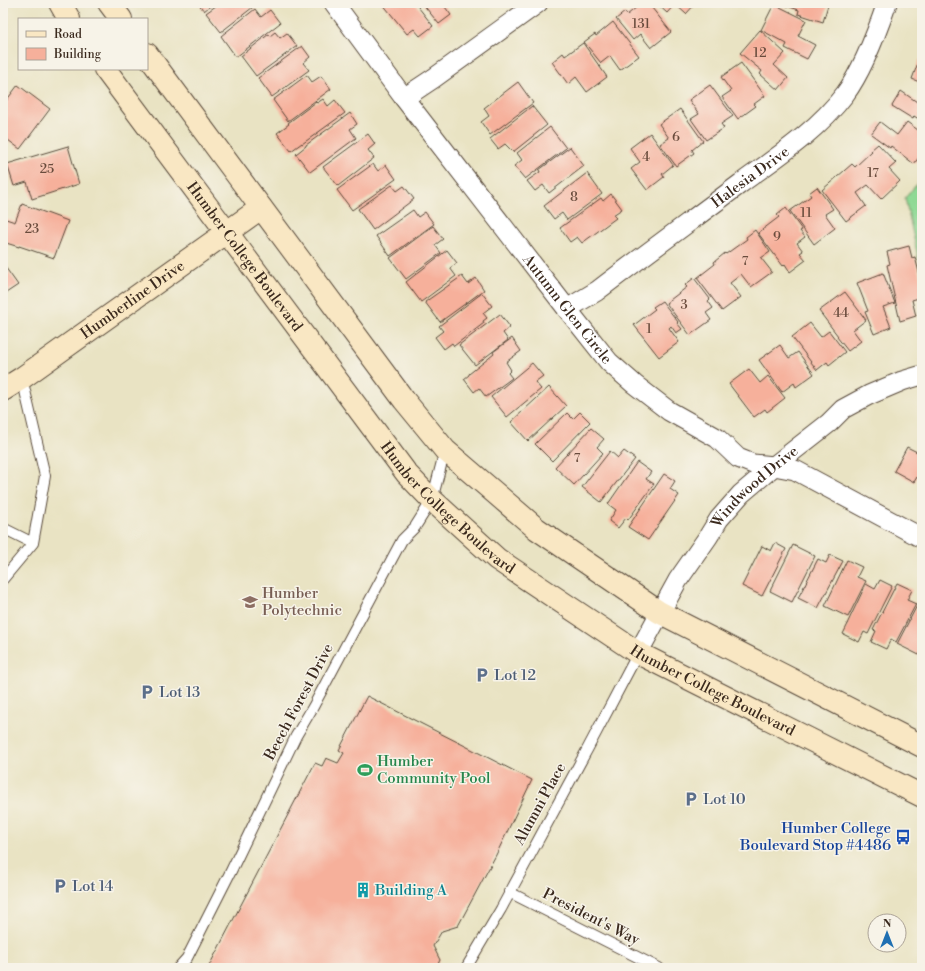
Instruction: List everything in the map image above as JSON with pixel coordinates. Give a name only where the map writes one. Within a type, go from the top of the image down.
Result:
[{"type":"street","points":[[60,3],[68,18]]},
{"type":"street","points":[[109,3],[120,18]]},
{"type":"street","name":"Autumn Glen Circle","points":[[334,3],[404,98],[609,362],[668,411],[717,438],[738,458],[753,464],[795,470],[922,538]]},
{"type":"street","points":[[404,98],[538,3]]},
{"type":"street","name":"Halesia Drive","points":[[567,309],[597,290],[794,144],[832,111],[847,92],[861,67],[880,24],[887,3]]},
{"type":"street","points":[[148,55],[404,400],[445,450],[537,529],[659,612],[922,746]]},
{"type":"street","name":"Humber College Boulevard","points":[[106,70],[407,474],[432,500],[497,559],[638,653],[922,796]]},
{"type":"street","name":"Humberline Drive","points":[[3,390],[261,208]]},
{"type":"street","name":"Windwood Drive","points":[[638,653],[659,612],[678,580],[719,519],[741,494],[829,423],[843,409],[869,395],[902,381],[922,375]]},
{"type":"lane","points":[[3,579],[33,543],[44,476],[22,378]]},
{"type":"lane","name":"Beech Forest Drive","points":[[178,968],[187,958],[228,878],[296,736],[402,540],[415,527],[432,500],[445,450]]},
{"type":"lane","points":[[3,528],[33,543]]},
{"type":"lane","name":"Alumni Place","points":[[466,968],[501,909],[638,653]]},
{"type":"lane","name":"President's Way","points":[[509,892],[658,968]]},
{"type":"green space","points":[[922,178],[922,275],[905,198]]},
{"type":"building","points":[[198,3],[214,3],[204,11]]},
{"type":"building","points":[[220,3],[257,4],[221,32],[206,13]]},
{"type":"building","points":[[382,3],[415,3],[433,26],[420,36],[414,29],[407,34]]},
{"type":"building","points":[[422,3],[450,3],[445,7],[451,15],[439,24]]},
{"type":"building","points":[[642,3],[648,3],[671,32],[651,48],[640,34],[633,40],[616,19],[625,12],[627,15]]},
{"type":"building","points":[[656,3],[696,3],[686,14],[675,4],[667,13]]},
{"type":"building","points":[[778,3],[821,3],[828,5],[823,22],[798,14],[799,10]]},
{"type":"building","points":[[774,4],[806,20],[798,36],[815,45],[807,59],[785,48],[787,44],[761,30]]},
{"type":"building","points":[[255,9],[261,17],[270,10],[280,23],[236,57],[221,36]]},
{"type":"building","points":[[613,22],[639,56],[620,70],[610,56],[601,63],[584,42],[595,34],[596,36]]},
{"type":"building","points":[[760,30],[785,53],[774,65],[788,78],[778,90],[760,74],[762,71],[740,53]]},
{"type":"building","points":[[275,32],[280,38],[287,33],[297,46],[256,76],[241,56],[269,34],[270,36]]},
{"type":"building","points":[[583,43],[607,77],[587,92],[576,77],[568,84],[552,62],[563,53],[565,56]]},
{"type":"building","points":[[302,46],[310,57],[303,63],[309,70],[272,97],[258,78]]},
{"type":"building","points":[[919,60],[922,61],[922,83],[912,79]]},
{"type":"building","points":[[741,63],[765,96],[754,104],[756,106],[738,119],[722,97],[731,91],[721,77]]},
{"type":"building","points":[[307,75],[312,82],[321,76],[331,89],[288,121],[273,100]]},
{"type":"building","points":[[518,82],[533,103],[490,135],[481,122],[489,116],[484,108]]},
{"type":"building","points":[[18,85],[50,109],[20,149],[4,137],[3,139],[3,105]]},
{"type":"building","points":[[710,85],[733,116],[721,124],[724,128],[706,140],[691,119],[699,114],[689,100]]},
{"type":"building","points":[[901,91],[920,104],[922,101],[922,121],[914,116],[913,119],[892,106]]},
{"type":"building","points":[[323,99],[328,106],[335,100],[345,113],[291,151],[277,133],[316,102],[317,103]]},
{"type":"building","points":[[532,106],[547,125],[513,152],[505,144],[498,149],[490,139]]},
{"type":"building","points":[[680,109],[703,141],[692,150],[694,153],[676,166],[660,144],[669,138],[659,124]]},
{"type":"building","points":[[350,113],[357,124],[350,129],[356,138],[310,172],[296,154]]},
{"type":"building","points":[[880,122],[897,135],[907,122],[922,133],[922,153],[914,164],[891,146],[890,148],[871,134]]},
{"type":"building","points":[[550,127],[566,148],[525,179],[514,166],[522,160],[517,153]]},
{"type":"building","points":[[650,133],[673,165],[662,174],[664,177],[647,190],[631,169],[640,162],[630,148]]},
{"type":"building","points":[[368,134],[375,144],[368,150],[374,158],[338,186],[323,167]]},
{"type":"building","points":[[878,144],[896,163],[889,169],[900,181],[881,199],[868,185],[857,193],[866,206],[846,221],[822,190],[852,164],[855,167]]},
{"type":"building","points":[[68,146],[79,184],[32,199],[27,182],[14,186],[7,164]]},
{"type":"building","points":[[570,147],[584,166],[549,193],[543,185],[535,191],[527,181]]},
{"type":"building","points":[[373,164],[378,171],[386,165],[396,179],[352,210],[337,190]]},
{"type":"building","points":[[587,173],[602,194],[567,220],[562,213],[554,219],[544,206]]},
{"type":"building","points":[[392,185],[397,191],[404,186],[414,199],[373,230],[358,209]]},
{"type":"building","points":[[817,187],[833,209],[825,214],[835,228],[814,244],[790,211],[811,196],[809,193]]},
{"type":"building","points":[[611,194],[622,209],[613,215],[616,218],[582,243],[577,237],[570,242],[560,228],[601,198],[603,201]]},
{"type":"building","points":[[22,204],[68,221],[54,258],[3,242],[3,218],[15,222]]},
{"type":"building","points":[[786,208],[802,230],[800,231],[805,237],[797,243],[803,251],[800,253],[806,260],[790,272],[785,264],[783,266],[758,233],[779,217],[777,215]]},
{"type":"building","points":[[413,210],[418,217],[425,212],[434,224],[390,256],[376,236]]},
{"type":"building","points":[[433,226],[443,239],[435,245],[441,253],[406,279],[390,258]]},
{"type":"building","points":[[755,230],[770,252],[761,258],[772,272],[751,287],[741,274],[730,283],[741,297],[722,311],[697,278],[715,264],[714,262],[725,253],[726,254],[747,239],[746,237]]},
{"type":"building","points":[[909,246],[912,258],[915,257],[922,284],[922,297],[912,300],[916,316],[900,321],[887,265],[890,264],[887,252]]},
{"type":"building","points":[[447,250],[457,263],[450,268],[456,276],[421,302],[406,282]]},
{"type":"building","points":[[3,264],[18,285],[3,295]]},
{"type":"building","points":[[883,273],[895,303],[883,307],[891,327],[874,334],[865,312],[868,311],[857,283]]},
{"type":"building","points":[[462,276],[468,284],[476,278],[484,290],[440,322],[425,302]]},
{"type":"building","points":[[694,278],[710,299],[708,301],[713,308],[706,313],[711,320],[690,335],[666,303],[687,287],[685,285]]},
{"type":"building","points":[[845,292],[866,320],[853,330],[861,341],[848,351],[819,311]]},
{"type":"building","points":[[482,293],[492,306],[483,313],[487,318],[483,321],[484,323],[454,346],[452,343],[444,349],[435,337],[443,331],[439,326]]},
{"type":"building","points":[[662,301],[682,329],[676,333],[671,326],[669,328],[679,342],[659,357],[634,325],[655,309],[653,307]]},
{"type":"building","points":[[500,314],[510,327],[503,333],[508,340],[475,365],[459,345]]},
{"type":"building","points":[[810,323],[821,337],[829,331],[845,352],[829,365],[827,362],[817,370],[792,337]]},
{"type":"building","points":[[512,338],[521,351],[506,362],[511,370],[508,373],[512,378],[486,397],[479,388],[474,392],[464,379],[494,354],[493,352]]},
{"type":"building","points":[[780,345],[789,358],[798,352],[814,374],[796,387],[794,383],[782,392],[759,360]]},
{"type":"building","points":[[532,363],[543,376],[535,382],[541,389],[507,417],[491,397]]},
{"type":"building","points":[[749,369],[760,383],[768,376],[785,398],[767,412],[765,409],[754,417],[729,384]]},
{"type":"building","points":[[549,387],[566,406],[528,441],[511,422]]},
{"type":"building","points":[[580,412],[590,422],[552,461],[535,444],[567,413],[573,419]]},
{"type":"building","points":[[591,428],[604,439],[597,447],[603,453],[574,485],[555,467]]},
{"type":"building","points":[[922,441],[922,480],[917,477],[914,482],[894,471],[907,447],[917,452]]},
{"type":"building","points":[[610,451],[618,458],[624,451],[635,459],[601,502],[582,487]]},
{"type":"building","points":[[637,462],[651,472],[646,479],[654,484],[628,520],[626,518],[618,528],[609,521],[616,510],[608,504]]},
{"type":"building","points":[[664,474],[675,481],[670,489],[679,495],[648,540],[628,527]]},
{"type":"building","points":[[775,543],[786,549],[762,596],[742,586],[762,546],[771,551]]},
{"type":"building","points":[[793,545],[815,556],[792,602],[770,591]]},
{"type":"building","points":[[830,555],[843,561],[818,608],[798,598],[818,559],[826,563]]},
{"type":"building","points":[[847,560],[862,567],[857,577],[866,581],[848,617],[825,606]]},
{"type":"building","points":[[880,580],[892,586],[868,634],[864,632],[859,642],[843,634],[866,584],[875,589]]},
{"type":"building","points":[[897,583],[912,590],[907,600],[916,604],[896,642],[891,639],[886,649],[871,642],[876,631],[873,630]]},
{"type":"building","points":[[921,598],[922,650],[919,655],[897,644]]},
{"type":"building","name":"Building A","points":[[367,696],[532,780],[496,855],[458,926],[442,931],[433,946],[440,960],[436,968],[208,968],[315,763],[322,766],[326,758],[338,763],[344,753],[339,750]]},
{"type":"place","name":"Humber Polytechnic","points":[[250,602]]},
{"type":"place","name":"Lot 12","points":[[482,675]]},
{"type":"place","name":"Lot 13","points":[[147,692]]},
{"type":"place","name":"Humber Community Pool","points":[[365,770]]},
{"type":"place","name":"Lot 10","points":[[691,799]]},
{"type":"place","name":"Humber College Boulevard Stop #4486","points":[[903,837]]},
{"type":"place","name":"Lot 14","points":[[60,886]]},
{"type":"place","name":"Building A","points":[[363,890]]}]
